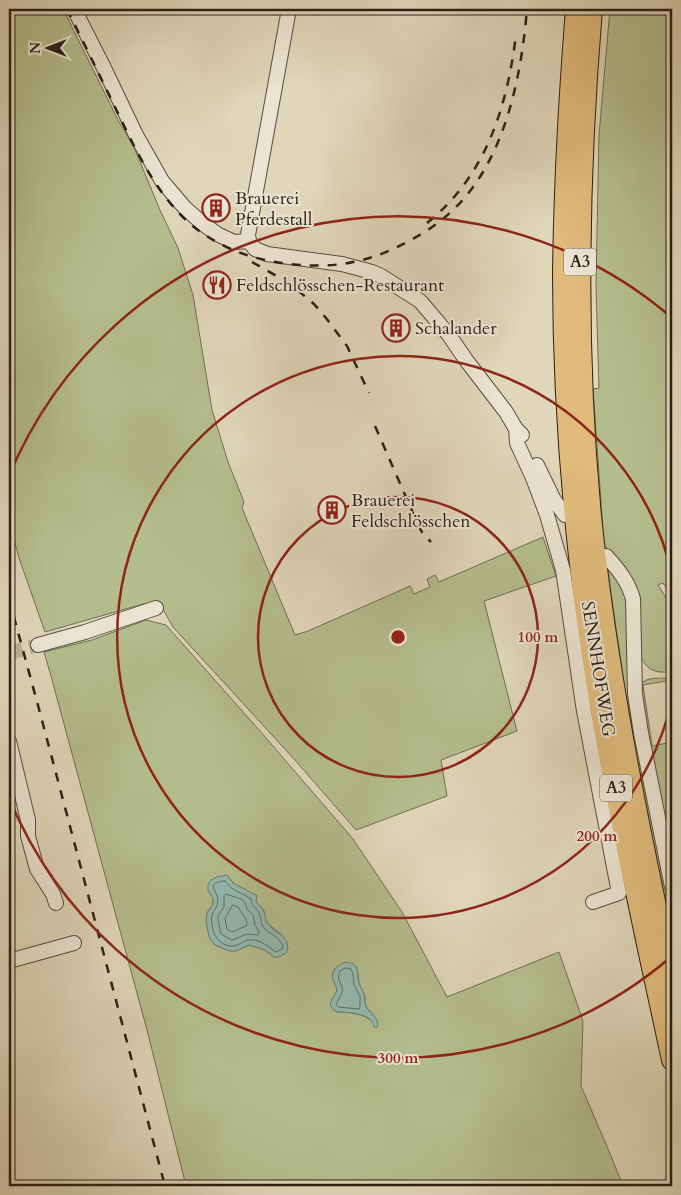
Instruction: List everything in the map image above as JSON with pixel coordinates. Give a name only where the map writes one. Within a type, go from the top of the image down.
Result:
[{"type":"highway","name":"A3","points":[[576,9],[567,154],[564,275],[566,398],[575,513],[588,625],[605,731],[672,1060]]},
{"type":"highway","name":"A3","points":[[592,9],[584,135],[580,275],[582,397],[591,514],[605,630],[621,726],[672,982]]},
{"type":"street","points":[[74,9],[136,135],[162,181],[185,208],[217,234],[234,242],[249,241]]},
{"type":"street","points":[[289,9],[248,235],[249,241],[255,248],[267,254],[342,264],[372,272],[420,301],[449,335],[506,412],[516,429],[526,440],[554,500],[565,515]]},
{"type":"street","name":"SENNHOFWEG","points":[[516,429],[517,442],[547,515],[563,570],[584,711],[619,893],[594,902]]},
{"type":"street","points":[[606,556],[624,576],[633,599],[635,694],[672,887]]},
{"type":"street","points":[[38,645],[85,632],[156,608]]},
{"type":"street","points":[[9,741],[28,820],[28,836],[37,869],[54,894],[56,903]]},
{"type":"street","points":[[9,961],[74,943]]},
{"type":"green space","points":[[9,9],[63,9],[119,122],[133,145],[178,248],[193,295],[212,410],[228,462],[244,502],[242,508],[295,635],[410,586],[414,594],[430,587],[427,579],[435,575],[439,582],[543,537],[556,576],[484,601],[517,731],[441,760],[447,796],[356,830],[173,627],[160,604],[143,604],[45,632],[19,558],[9,520]]},
{"type":"green space","points":[[610,9],[672,9],[672,597],[663,583],[658,585],[672,607],[672,671],[668,672],[653,670],[645,664],[640,655],[626,571],[604,545],[593,389],[599,388],[596,286],[599,135]]},
{"type":"green space","points":[[607,565],[624,586],[630,614],[651,805],[672,910],[672,938],[628,712]]},
{"type":"green space","points":[[146,620],[166,625],[353,839],[402,912],[447,997],[559,952],[583,1021],[581,1086],[623,1186],[186,1186],[147,1030],[44,652],[92,640]],"holes":[[[227,875],[236,886],[252,894],[264,911],[268,924],[282,935],[274,957],[265,950],[249,945],[232,951],[215,945],[207,913]],[[335,968],[358,973],[359,984],[365,996],[365,1003],[374,1016],[374,1023],[361,1015],[336,1012],[337,987],[333,979]]]},
{"type":"green space","points":[[672,677],[672,680],[643,685],[652,746],[672,742],[672,865],[659,804],[640,685],[651,679]]},
{"type":"water","points":[[227,875],[234,884],[257,895],[256,902],[263,909],[267,923],[286,940],[288,949],[286,953],[279,957],[274,957],[265,950],[249,945],[236,951],[229,951],[215,945],[210,939],[206,920],[207,913],[213,904],[213,899],[208,890],[208,885],[211,880]]},
{"type":"water","points":[[346,962],[353,964],[357,969],[358,981],[364,994],[365,1004],[378,1023],[376,1028],[370,1019],[366,1017],[337,1012],[331,1006],[330,1003],[337,991],[332,975],[333,972],[337,967]]},
{"type":"tunnel","points":[[9,653],[38,645]]},
{"type":"railway","points":[[67,9],[137,152],[157,185],[180,214],[206,236],[246,255],[274,262],[316,266],[356,262],[393,249],[435,225],[464,198],[481,175],[495,150],[505,122],[514,94],[520,65],[527,9]]},
{"type":"railway","points":[[427,223],[465,184],[479,162],[490,138],[507,88],[516,35]]},
{"type":"railway","points":[[252,262],[289,283],[314,304],[347,346],[369,393]]},
{"type":"railway","points":[[375,426],[419,527],[431,542]]},
{"type":"railway","points":[[9,599],[165,1186]]},
{"type":"place","name":"Brauerei Pferdestall","points":[[216,208]]},
{"type":"place","name":"Feldschlösschen-Restaurant","points":[[217,285]]},
{"type":"place","name":"Schalander","points":[[396,328]]},
{"type":"place","name":"Brauerei Feldschlösschen","points":[[332,510]]}]
